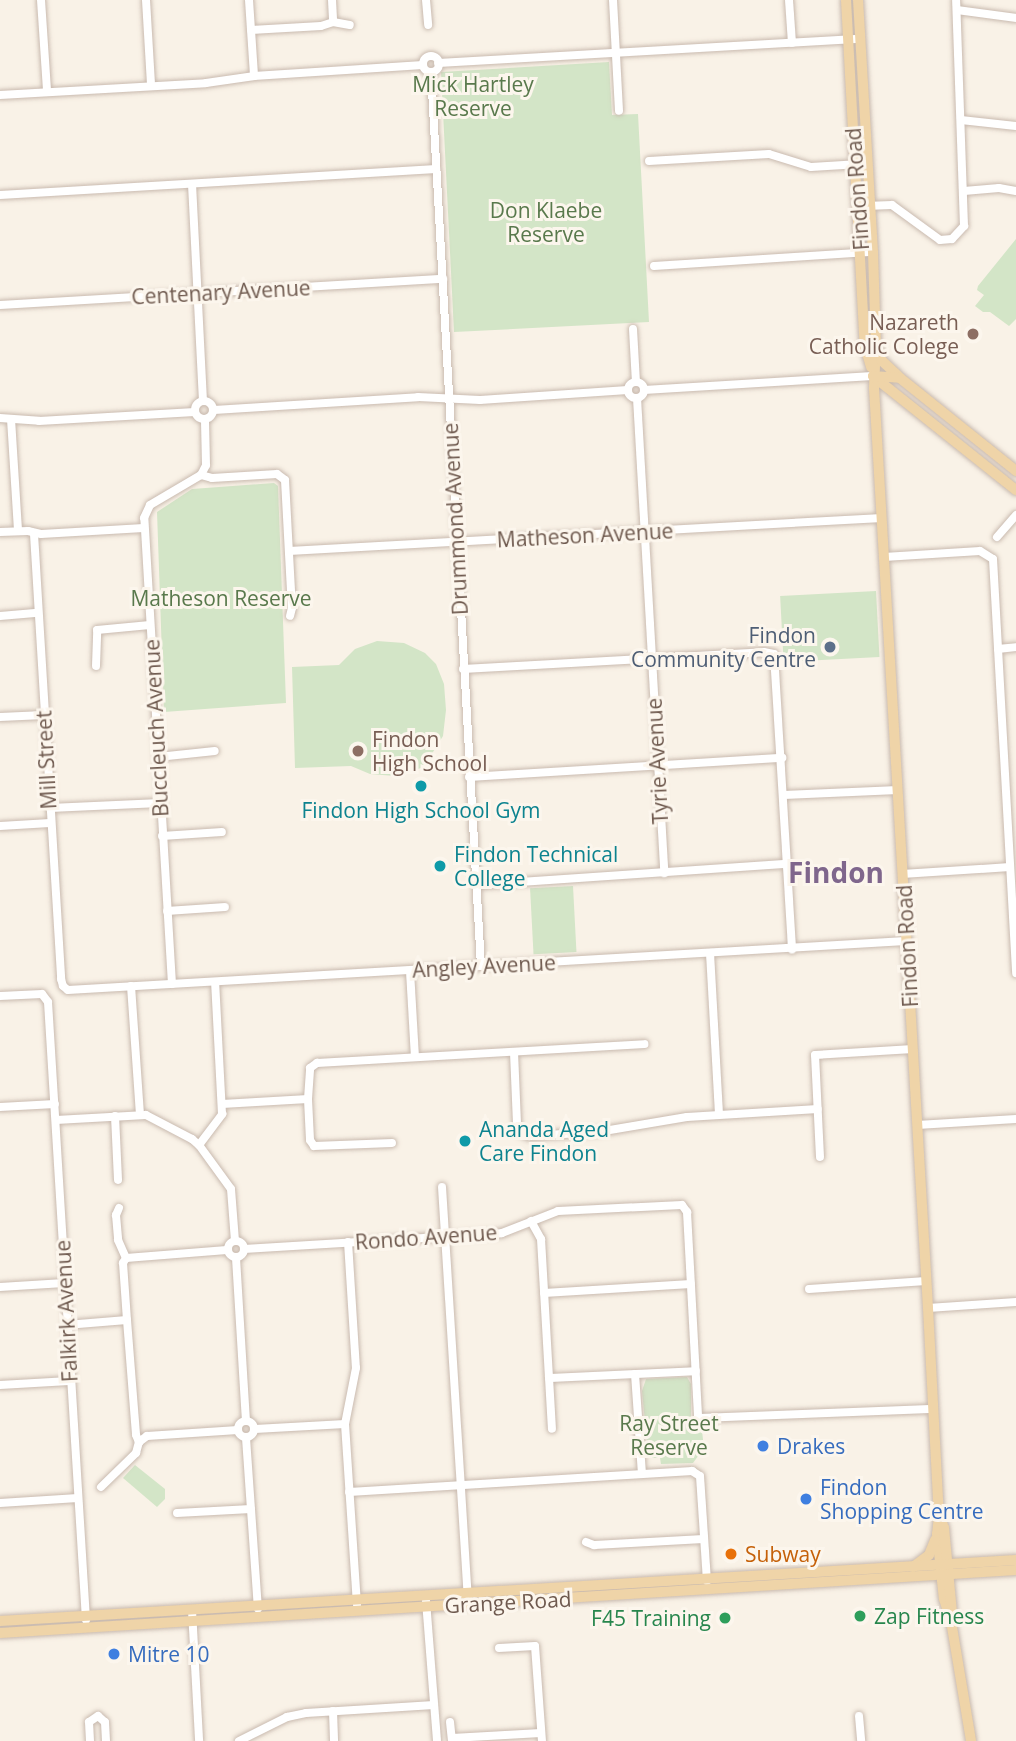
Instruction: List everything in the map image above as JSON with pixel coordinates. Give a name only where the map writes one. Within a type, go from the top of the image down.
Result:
[{"type":"main road","name":"Findon Road","points":[[846,0],[862,164]]},
{"type":"main road","name":"Findon Road","points":[[858,0],[864,206],[861,253],[865,346],[873,376],[876,408],[932,1409],[948,1597],[971,1741]]},
{"type":"main road","name":"Findon Road","points":[[864,206],[873,252],[876,346],[873,376]]},
{"type":"main road","points":[[863,293],[874,300]]},
{"type":"main road","points":[[876,346],[881,360],[900,378],[1016,471]]},
{"type":"main road","points":[[873,376],[900,378]]},
{"type":"main road","points":[[873,376],[1014,484]]},
{"type":"main road","points":[[876,408],[885,396],[897,396]]},
{"type":"main road","points":[[913,1567],[929,1555],[941,1534],[970,1568],[948,1597],[922,1577]]},
{"type":"main road","name":"Grange Road","points":[[790,1581],[913,1567],[945,1570],[970,1568],[1016,1560]]},
{"type":"main road","name":"Grange Road","points":[[970,1568],[1016,1570]]},
{"type":"main road","name":"Grange Road","points":[[0,1621],[86,1622],[707,1585],[922,1577],[945,1570]]},
{"type":"main road","name":"Grange Road","points":[[0,1633],[86,1622]]},
{"type":"street","points":[[41,0],[47,91]]},
{"type":"street","points":[[146,0],[151,85]]},
{"type":"street","points":[[249,0],[254,76]]},
{"type":"street","points":[[332,0],[333,22]]},
{"type":"street","points":[[426,0],[428,26]]},
{"type":"street","points":[[613,0],[619,111]]},
{"type":"street","points":[[789,0],[792,43]]},
{"type":"street","points":[[864,206],[892,205],[933,236],[947,241],[964,226],[956,0]]},
{"type":"street","points":[[957,10],[1016,18]]},
{"type":"street","points":[[251,30],[321,26],[333,22],[350,25]]},
{"type":"street","points":[[438,63],[860,39]]},
{"type":"street","points":[[423,65],[428,57],[435,58],[438,63]]},
{"type":"street","points":[[0,95],[423,65],[431,72],[436,69],[438,63]]},
{"type":"street","name":"Drummond Avenue","points":[[431,72],[481,966]]},
{"type":"street","points":[[961,120],[1016,126]]},
{"type":"street","points":[[649,161],[769,155],[807,167],[862,164]]},
{"type":"street","points":[[0,195],[436,169]]},
{"type":"street","points":[[192,184],[203,401]]},
{"type":"street","points":[[964,191],[999,188],[1016,191]]},
{"type":"street","points":[[654,266],[873,252]]},
{"type":"street","name":"Centenary Avenue","points":[[0,305],[443,279]]},
{"type":"street","points":[[633,329],[636,382],[644,390]]},
{"type":"street","points":[[628,390],[637,398],[644,390],[873,376]]},
{"type":"street","points":[[214,410],[418,397],[480,400],[628,390],[636,382]]},
{"type":"street","name":"Tyrie Avenue","points":[[637,398],[664,873]]},
{"type":"street","points":[[205,420],[197,417],[196,406],[203,401],[209,402],[214,410]]},
{"type":"street","points":[[205,420],[212,416],[214,410]]},
{"type":"street","points":[[0,418],[39,421],[195,412]]},
{"type":"street","points":[[11,419],[18,531]]},
{"type":"street","points":[[0,532],[34,534],[144,528],[144,518],[150,505],[201,475],[206,465],[205,420]]},
{"type":"street","points":[[201,475],[212,478],[282,476],[285,480],[290,616]]},
{"type":"street","points":[[997,537],[1016,515]]},
{"type":"street","name":"Matheson Avenue","points":[[289,551],[882,518]]},
{"type":"street","name":"Buccleuch Avenue","points":[[144,528],[172,984]]},
{"type":"street","name":"Mill Street","points":[[34,534],[50,823],[63,986]]},
{"type":"street","points":[[884,557],[980,551],[989,554],[993,559],[1012,836],[1010,867],[1016,973]]},
{"type":"street","points":[[0,616],[38,613]]},
{"type":"street","points":[[96,666],[97,630],[150,625]]},
{"type":"street","points":[[998,649],[1016,647]]},
{"type":"street","points":[[463,669],[764,652],[774,654],[792,949]]},
{"type":"street","points":[[0,717],[44,715]]},
{"type":"street","points":[[158,757],[215,751]]},
{"type":"street","points":[[469,777],[782,758]]},
{"type":"street","points":[[784,795],[898,790]]},
{"type":"street","points":[[50,808],[160,803]]},
{"type":"street","points":[[0,826],[50,823]]},
{"type":"street","points":[[162,836],[222,832]]},
{"type":"street","points":[[476,884],[787,864]]},
{"type":"street","points":[[902,874],[1010,867]]},
{"type":"street","points":[[167,911],[225,907]]},
{"type":"street","name":"Angley Avenue","points":[[63,986],[68,990],[906,942]]},
{"type":"street","points":[[710,953],[719,1114]]},
{"type":"street","points":[[410,971],[415,1057]]},
{"type":"street","points":[[199,1145],[221,1120],[215,982]]},
{"type":"street","points":[[131,986],[140,1114]]},
{"type":"street","name":"Falkirk Avenue","points":[[0,996],[45,996],[48,1002],[69,1381],[86,1622]]},
{"type":"street","points":[[392,1143],[314,1146],[310,1140],[307,1074],[310,1068],[317,1063],[644,1044]]},
{"type":"street","points":[[820,1157],[815,1055],[913,1049]]},
{"type":"street","points":[[514,1052],[520,1132],[529,1136],[598,1132],[719,1114],[818,1109]]},
{"type":"street","points":[[222,1104],[308,1099]]},
{"type":"street","points":[[0,1107],[55,1104]]},
{"type":"street","points":[[56,1120],[140,1114],[173,1128],[199,1145],[231,1189],[235,1241],[244,1249],[242,1255],[236,1258]]},
{"type":"street","points":[[115,1116],[118,1180]]},
{"type":"street","points":[[917,1125],[1016,1119]]},
{"type":"street","points":[[442,1187],[469,1599]]},
{"type":"street","name":"Rondo Avenue","points":[[244,1249],[502,1233],[558,1211],[682,1205],[687,1212],[698,1418],[932,1409]]},
{"type":"street","points":[[119,1208],[116,1215],[118,1240],[126,1258]]},
{"type":"street","points":[[531,1221],[541,1239],[552,1429]]},
{"type":"street","points":[[228,1250],[230,1243],[235,1241]]},
{"type":"street","points":[[348,1242],[356,1367],[345,1424],[357,1606]]},
{"type":"street","points":[[126,1258],[228,1250],[236,1258],[246,1421],[255,1429],[345,1424]]},
{"type":"street","points":[[126,1258],[123,1263],[127,1320],[136,1435],[139,1442]]},
{"type":"street","points":[[809,1289],[926,1281]]},
{"type":"street","points":[[0,1287],[64,1283]]},
{"type":"street","points":[[544,1293],[691,1284]]},
{"type":"street","points":[[928,1308],[1016,1302]]},
{"type":"street","points":[[66,1325],[127,1320]]},
{"type":"street","points":[[549,1378],[696,1371]]},
{"type":"street","points":[[635,1374],[642,1474]]},
{"type":"street","points":[[0,1385],[69,1381]]},
{"type":"street","points":[[238,1430],[241,1423],[246,1421]]},
{"type":"street","points":[[246,1438],[253,1434],[255,1429]]},
{"type":"street","points":[[101,1487],[136,1453],[139,1442],[147,1436],[238,1430],[246,1438],[258,1612]]},
{"type":"street","points":[[349,1492],[697,1472],[707,1585]]},
{"type":"street","points":[[0,1503],[78,1498]]},
{"type":"street","points":[[177,1513],[251,1509]]},
{"type":"street","points":[[586,1542],[594,1545],[704,1539]]},
{"type":"street","points":[[427,1601],[437,1741]]},
{"type":"street","points":[[192,1616],[200,1741]]},
{"type":"street","points":[[450,1722],[452,1739],[541,1737],[535,1646],[499,1648]]},
{"type":"street","points":[[239,1741],[287,1717],[333,1711],[434,1705]]},
{"type":"street","points":[[333,1711],[334,1741]]},
{"type":"street","points":[[90,1741],[89,1722],[98,1716],[105,1723],[106,1741]]},
{"type":"street","points":[[859,1716],[861,1741]]},
{"type":"green space","name":"Don Klaebe Reserve","points":[[609,62],[612,115],[638,114],[649,322],[454,332],[441,72]]},
{"type":"green space","points":[[1016,239],[1016,319],[1009,326],[990,312],[983,312],[975,306],[984,295],[977,290],[978,286]]},
{"type":"green space","name":"Matheson Reserve","points":[[274,483],[278,486],[286,703],[164,712],[157,512],[192,489]]},
{"type":"green space","points":[[876,591],[879,657],[784,662],[780,596]]},
{"type":"green space","points":[[377,641],[404,643],[425,653],[436,664],[444,684],[446,710],[443,736],[433,752],[421,768],[395,776],[370,774],[351,766],[295,768],[292,667],[339,665],[355,649]]},
{"type":"green space","points":[[573,886],[576,952],[534,954],[530,888]]},
{"type":"green space","name":"Ray Street Reserve","points":[[687,1377],[691,1384],[691,1424],[702,1431],[704,1448],[693,1463],[661,1464],[660,1458],[652,1458],[648,1453],[642,1391],[646,1379]]},
{"type":"green space","points":[[135,1465],[165,1489],[165,1499],[157,1507],[123,1478]]},
{"type":"place","name":"Nazareth Catholic Colege","points":[[973,334]]},
{"type":"place","name":"Findon Community Centre","points":[[830,647]]},
{"type":"place","name":"Findon High School","points":[[358,751]]},
{"type":"place","name":"Findon High School Gym","points":[[421,786]]},
{"type":"place","name":"Findon Technical College","points":[[440,866]]},
{"type":"place","name":"Ananda Aged Care Findon","points":[[465,1141]]},
{"type":"place","name":"Drakes","points":[[763,1446]]},
{"type":"place","name":"Findon Shopping Centre","points":[[806,1499]]},
{"type":"place","name":"Subway","points":[[731,1554]]},
{"type":"place","name":"Zap Fitness","points":[[860,1616]]},
{"type":"place","name":"F45 Training","points":[[725,1618]]},
{"type":"place","name":"Mitre 10","points":[[114,1654]]},
{"type":"district","name":"Findon","points":[[836,872]]},
{"type":"park label","name":"Mick Hartley Reserve","points":[[473,96]]}]
